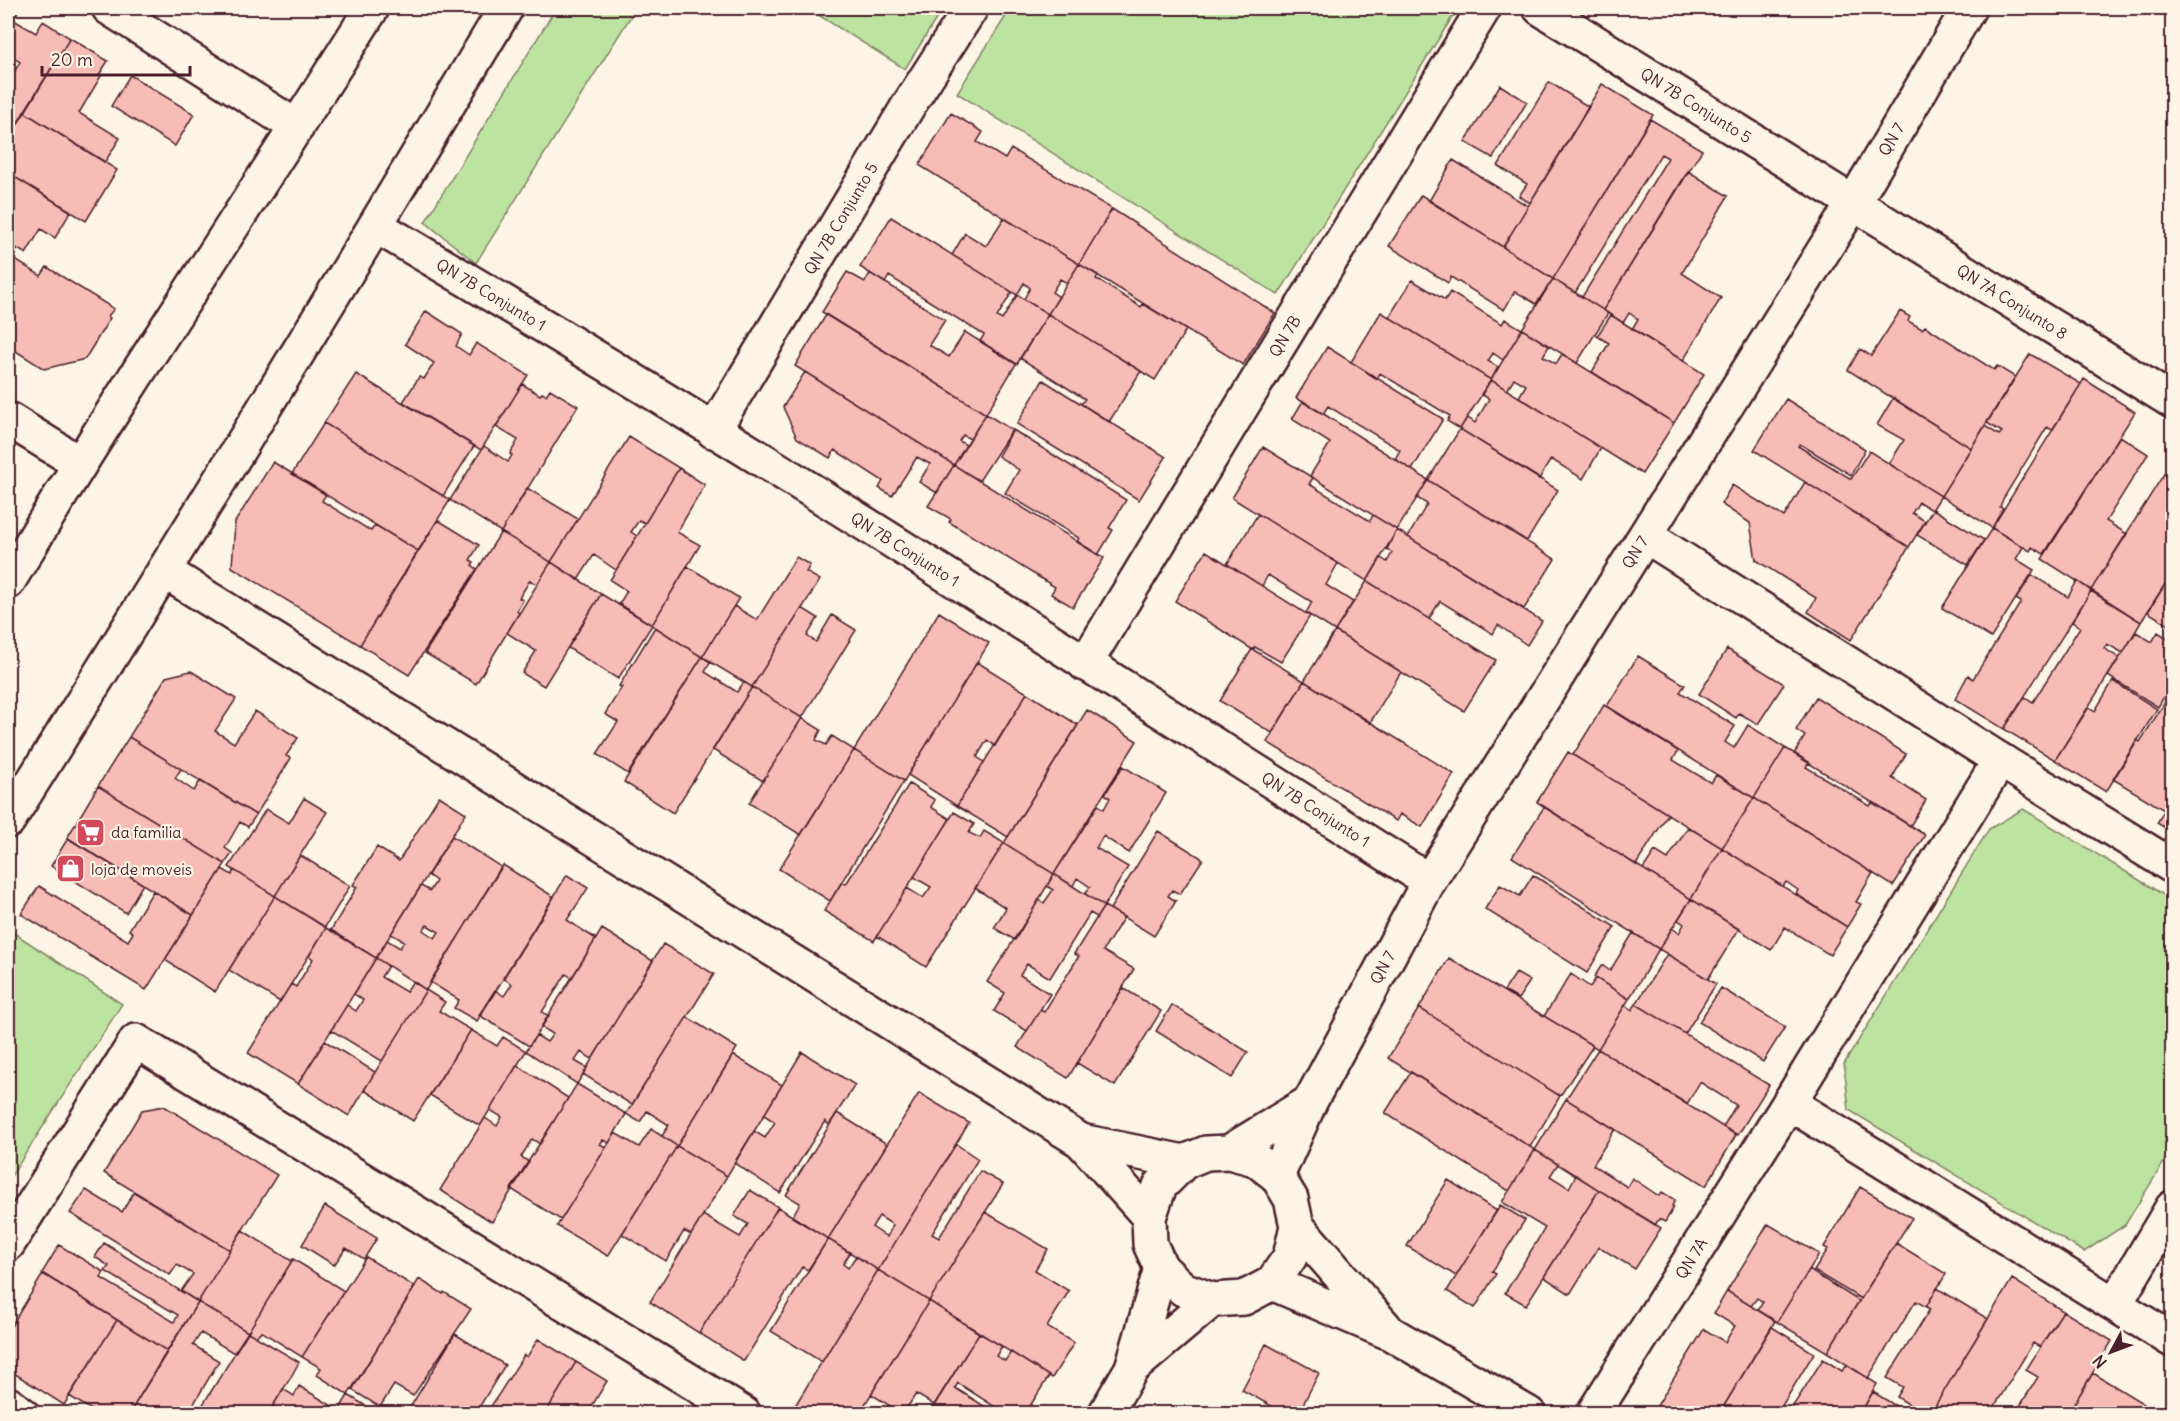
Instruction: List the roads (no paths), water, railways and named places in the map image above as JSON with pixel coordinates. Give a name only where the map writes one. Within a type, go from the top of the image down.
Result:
[{"type":"street","points":[[109,8],[297,127]]},
{"type":"street","points":[[8,582],[79,463],[372,8]]},
{"type":"street","points":[[8,821],[376,226],[506,8]]},
{"type":"street","name":"QN 7B Conjunto 5","points":[[713,431],[910,103],[971,8]]},
{"type":"street","name":"QN 7B","points":[[1085,664],[1484,8]]},
{"type":"street","name":"QN 7B Conjunto 5","points":[[1540,8],[1854,202]]},
{"type":"street","name":"QN 7","points":[[1277,1176],[1310,1102],[1429,881],[1854,202],[1970,8]]},
{"type":"street","name":"QN 7A Conjunto 8","points":[[1854,202],[2172,401]]},
{"type":"street","name":"QN 7B Conjunto 1","points":[[376,226],[515,308],[713,431],[1429,881]]},
{"type":"street","points":[[8,418],[79,463]]},
{"type":"street","points":[[1646,536],[2172,866]]},
{"type":"street","points":[[164,571],[1081,1141],[1149,1217]]},
{"type":"street","name":"QN 7A","points":[[1593,1413],[1789,1103],[2000,760]]},
{"type":"street","points":[[8,1244],[135,1041],[744,1413]]},
{"type":"street","points":[[1229,1152],[1310,1102]]},
{"type":"street","points":[[1789,1103],[2172,1340]]},
{"type":"street","points":[[1081,1141],[1184,1162]]},
{"type":"street","points":[[1229,1152],[1256,1159],[1277,1176],[1292,1199],[1297,1226],[1290,1257],[1272,1283],[1244,1298],[1212,1300],[1183,1289],[1161,1268],[1150,1244],[1149,1217],[1160,1186],[1184,1162],[1206,1153],[1229,1152]]},
{"type":"street","points":[[2115,1304],[2172,1208]]},
{"type":"street","points":[[1297,1226],[1390,1333]]},
{"type":"street","points":[[1106,1413],[1132,1368],[1161,1268]]},
{"type":"street","points":[[1272,1283],[1390,1333],[1529,1413]]},
{"type":"street","points":[[1132,1368],[1212,1300]]},
{"type":"street","points":[[8,1404],[22,1413]]},
{"type":"place","name":"da familia","points":[[90,832]]},
{"type":"place","name":"loja de moveis","points":[[70,869]]}]
